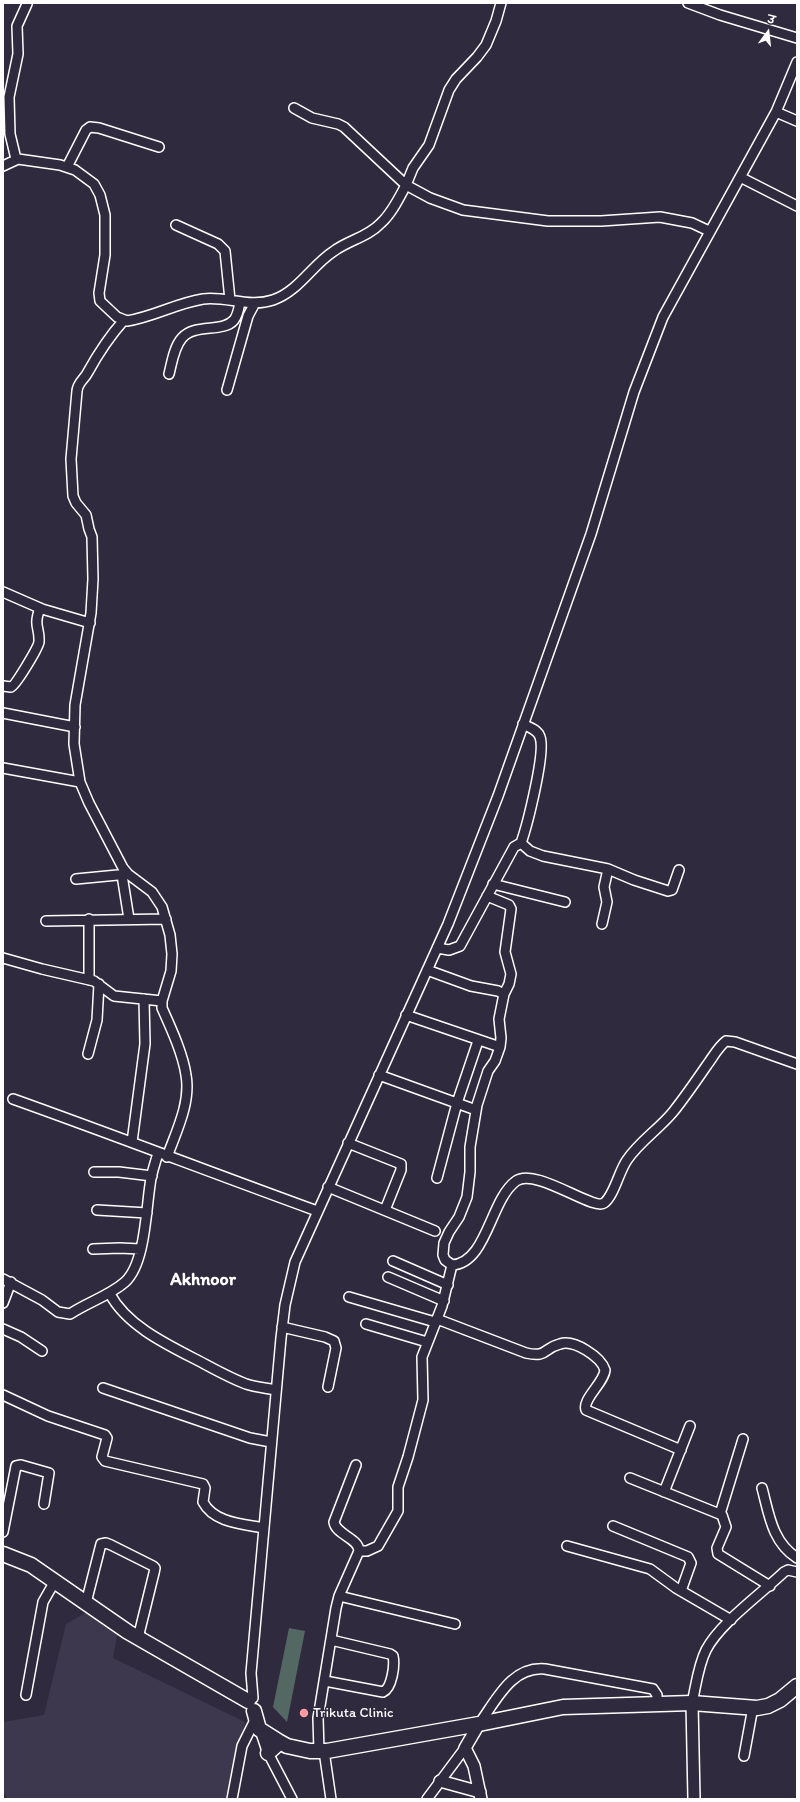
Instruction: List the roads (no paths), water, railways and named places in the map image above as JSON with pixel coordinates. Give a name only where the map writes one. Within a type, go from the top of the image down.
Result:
[{"type":"main road","points":[[3,1554],[31,1565],[138,1638],[254,1711],[280,1742],[296,1748],[322,1751],[351,1748],[562,1707],[692,1703],[753,1707],[768,1706],[794,1691]]},
{"type":"main road","points":[[268,1753],[280,1742]]},
{"type":"street","points":[[3,166],[16,159],[67,167],[90,179],[97,189],[105,216],[104,255],[99,296],[101,303],[117,316],[136,320],[204,299],[256,303],[272,300],[284,295],[297,286],[334,251],[364,236],[381,224],[392,210],[406,185],[413,168],[429,145],[449,90],[456,79],[477,57],[486,44],[496,21],[500,3]]},
{"type":"street","points":[[688,3],[720,15],[797,38]]},
{"type":"street","points":[[16,159],[10,134],[10,97],[18,54],[17,26],[27,4]]},
{"type":"street","points":[[292,1799],[268,1753],[254,1711],[251,1672],[282,1327],[285,1305],[295,1262],[448,924],[498,796],[591,534],[634,392],[663,318],[709,231],[776,112],[797,62]]},
{"type":"street","points":[[294,108],[312,118],[338,124],[344,127],[406,185],[441,203],[463,210],[548,221],[600,221],[660,218],[692,223],[709,231]]},
{"type":"street","points":[[776,112],[797,121]]},
{"type":"street","points":[[67,167],[86,130],[90,127],[100,128],[159,147]]},
{"type":"street","points":[[740,177],[797,206]]},
{"type":"street","points":[[176,225],[218,244],[225,251],[230,300]]},
{"type":"street","points":[[169,374],[176,349],[183,337],[194,330],[228,324],[233,321],[240,302]]},
{"type":"street","points":[[226,390],[248,316],[256,303]]},
{"type":"street","points":[[117,316],[88,372],[79,382],[77,391],[71,459],[72,496],[86,515],[88,529],[93,541],[93,579],[90,623],[77,688],[74,744],[80,782],[98,823],[125,875],[129,919]]},
{"type":"street","points":[[3,592],[40,608],[90,623]]},
{"type":"street","points":[[3,686],[12,687],[16,684],[26,664],[37,650],[39,641],[36,622],[40,608]]},
{"type":"street","points":[[3,713],[75,727]]},
{"type":"street","points":[[437,948],[449,950],[460,946],[514,847],[521,843],[532,803],[542,743],[538,733],[524,724]]},
{"type":"street","points":[[3,768],[80,782]]},
{"type":"street","points":[[521,843],[530,851],[543,856],[608,869],[634,880],[671,891],[679,870]]},
{"type":"street","points":[[602,924],[607,902],[604,887],[608,869]]},
{"type":"street","points":[[76,879],[125,875],[152,892],[162,907],[170,935],[172,963],[162,1001],[162,1008],[184,1067],[187,1082],[185,1102],[170,1158]]},
{"type":"street","points":[[493,884],[565,902]]},
{"type":"street","points":[[452,1266],[445,1260],[444,1246],[449,1232],[462,1210],[467,1196],[470,1172],[470,1147],[476,1110],[488,1071],[495,1061],[500,1047],[501,1038],[499,1019],[504,994],[509,984],[511,974],[505,952],[511,909],[508,905],[487,896]]},
{"type":"street","points":[[46,921],[89,919],[166,919]]},
{"type":"street","points":[[89,919],[89,980]]},
{"type":"street","points":[[3,958],[89,980],[99,984],[114,996],[162,1001]]},
{"type":"street","points":[[427,970],[471,986],[498,991],[504,994]]},
{"type":"street","points":[[88,1054],[97,1020],[99,984]]},
{"type":"street","points":[[132,1142],[145,1044],[144,999]]},
{"type":"street","points":[[406,1015],[478,1041],[500,1047]]},
{"type":"street","points":[[437,1178],[457,1103],[478,1041]]},
{"type":"street","points":[[452,1266],[462,1263],[470,1258],[487,1230],[504,1196],[512,1184],[519,1180],[528,1179],[555,1185],[596,1204],[604,1203],[626,1161],[673,1112],[726,1041],[735,1042],[797,1064]]},
{"type":"street","points":[[379,1075],[476,1110]]},
{"type":"street","points":[[12,1099],[317,1211]]},
{"type":"street","points":[[348,1143],[401,1164],[385,1210]]},
{"type":"street","points":[[3,1303],[7,1281],[42,1300],[62,1314],[70,1314],[112,1297],[130,1276],[140,1249],[152,1176],[158,1153]]},
{"type":"street","points":[[94,1172],[119,1172],[152,1176]]},
{"type":"street","points":[[328,1187],[435,1231]]},
{"type":"street","points":[[97,1210],[147,1213]]},
{"type":"street","points":[[93,1249],[140,1249]]},
{"type":"street","points":[[393,1261],[448,1285]]},
{"type":"street","points":[[359,1551],[367,1551],[378,1546],[398,1511],[398,1487],[424,1400],[422,1363],[427,1342],[444,1301],[452,1266]]},
{"type":"street","points":[[388,1276],[444,1301]]},
{"type":"street","points":[[112,1297],[119,1308],[140,1326],[172,1348],[247,1384],[276,1390]]},
{"type":"street","points":[[349,1297],[436,1321],[530,1354],[542,1355],[560,1343],[586,1350],[600,1360],[605,1370],[598,1385],[585,1405],[586,1410],[681,1450]]},
{"type":"street","points":[[366,1324],[427,1342]]},
{"type":"street","points":[[282,1327],[324,1337],[336,1343],[328,1387]]},
{"type":"street","points":[[3,1329],[21,1337],[42,1351]]},
{"type":"street","points":[[103,1388],[250,1438],[271,1442]]},
{"type":"street","points":[[6,1396],[48,1416],[106,1435],[107,1438],[102,1456],[105,1461],[203,1484],[205,1486],[203,1502],[212,1513],[230,1521],[264,1528]]},
{"type":"street","points":[[664,1492],[690,1426]]},
{"type":"street","points":[[720,1514],[743,1439]]},
{"type":"street","points":[[3,1532],[16,1466],[21,1465],[49,1473],[44,1504]]},
{"type":"street","points":[[331,1799],[322,1751],[318,1718],[339,1596],[359,1551],[357,1545],[339,1532],[335,1527],[334,1522],[356,1465]]},
{"type":"street","points":[[630,1478],[720,1514],[726,1527],[717,1548],[718,1554],[770,1586]]},
{"type":"street","points":[[762,1488],[776,1536],[789,1553],[797,1558]]},
{"type":"street","points":[[613,1526],[688,1557],[691,1563],[681,1591]]},
{"type":"street","points":[[86,1603],[101,1544],[106,1543],[111,1545],[153,1566],[155,1568],[154,1573],[138,1638]]},
{"type":"street","points":[[567,1546],[650,1569],[681,1591],[731,1620]]},
{"type":"street","points":[[694,1799],[692,1703],[707,1649],[720,1631],[731,1620],[788,1570],[797,1572]]},
{"type":"street","points":[[26,1695],[44,1602],[55,1581]]},
{"type":"street","points":[[339,1596],[456,1624]]},
{"type":"street","points":[[325,1681],[383,1692],[389,1686],[394,1663],[393,1656],[390,1654],[331,1640]]},
{"type":"street","points":[[427,1799],[465,1748],[479,1724],[513,1678],[526,1670],[539,1668],[653,1689],[657,1695],[657,1704]]},
{"type":"street","points":[[744,1756],[753,1707]]},
{"type":"street","points":[[232,1799],[242,1746],[254,1711]]},
{"type":"street","points":[[465,1748],[474,1766],[481,1796]]},
{"type":"street","points":[[440,1781],[481,1796]]},
{"type":"place","name":"Trikuta Clinic","points":[[304,1713]]},
{"type":"district","name":"Akhnoor","points":[[203,1280]]}]
